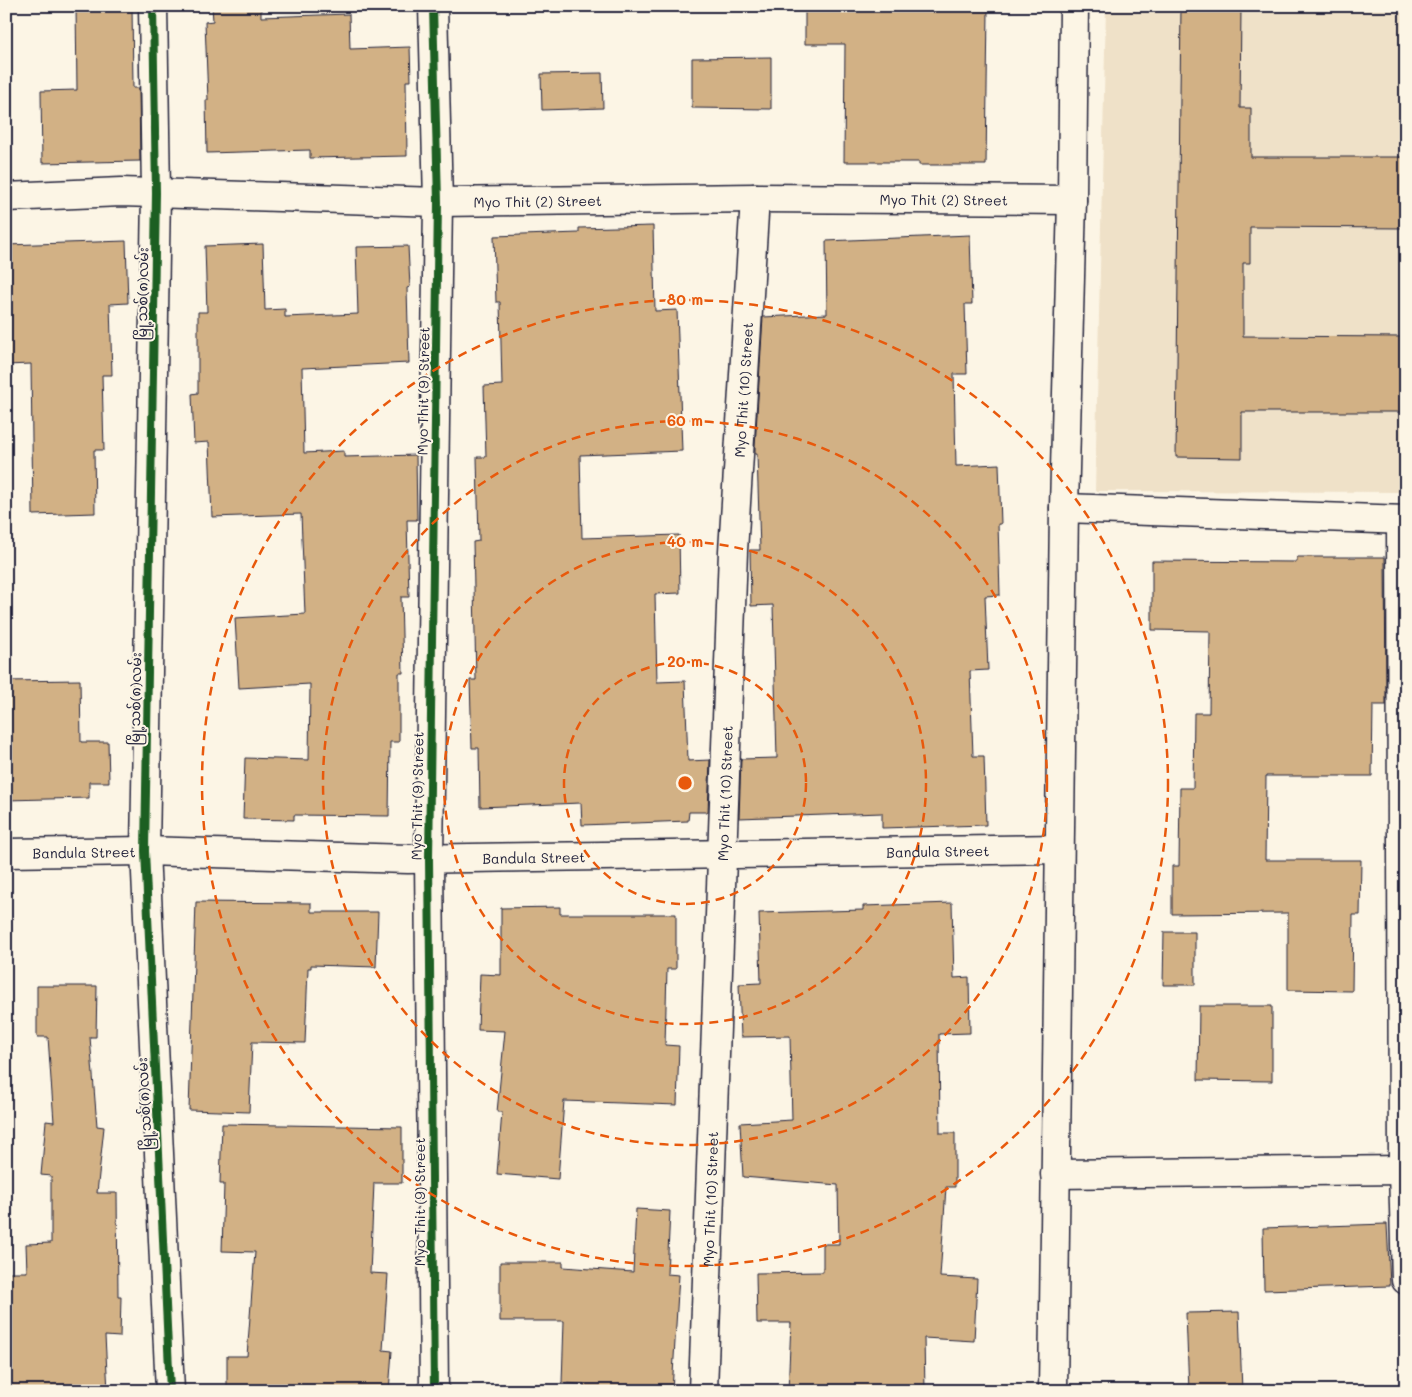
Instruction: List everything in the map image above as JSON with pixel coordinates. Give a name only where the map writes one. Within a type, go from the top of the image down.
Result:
[{"type":"main road","name":"မြို့သစ်(၈)လမ်း","points":[[153,6],[156,194],[145,851],[170,1391]]},
{"type":"main road","name":"Myo Thit (9) Street","points":[[434,6],[438,202],[429,859],[434,1391]]},
{"type":"main road","points":[[1054,1391],[1059,849],[1074,6]]},
{"type":"main road","name":"Myo Thit (2) Street","points":[[6,197],[121,192],[438,202],[755,198],[1072,200]]},
{"type":"main road","name":"Myo Thit (10) Street","points":[[703,1391],[733,551],[755,198]]},
{"type":"main road","points":[[1064,508],[1403,520],[1404,1170],[1406,1280]]},
{"type":"main road","name":"Bandula Street","points":[[6,853],[145,851],[429,859],[1059,849]]},
{"type":"main road","points":[[1055,1174],[1404,1170]]},
{"type":"shaded area","points":[[1106,6],[1406,6],[1406,492],[1095,491]]},
{"type":"building","points":[[76,6],[132,6],[133,88],[139,88],[140,161],[42,163],[41,91],[77,90]]},
{"type":"building","points":[[212,6],[261,6],[261,17],[349,14],[350,49],[410,47],[411,81],[406,81],[407,156],[310,158],[310,150],[207,153],[206,100],[208,100],[205,22],[213,21]]},
{"type":"building","points":[[805,6],[874,6],[874,9],[988,10],[986,165],[919,165],[919,162],[844,162],[845,44],[805,44]]},
{"type":"building","points":[[1181,6],[1241,6],[1240,108],[1251,108],[1251,157],[1406,157],[1406,228],[1250,227],[1250,263],[1243,263],[1243,336],[1406,337],[1406,412],[1242,412],[1242,458],[1176,457]]},
{"type":"building","points":[[771,57],[771,109],[692,108],[692,58]]},
{"type":"building","points":[[602,73],[603,108],[542,110],[541,74]]},
{"type":"building","points":[[653,226],[655,311],[677,310],[682,451],[580,455],[582,538],[679,535],[680,593],[655,594],[657,682],[685,681],[688,761],[710,760],[708,812],[689,812],[688,821],[582,825],[581,803],[480,807],[479,748],[472,748],[470,680],[476,680],[473,542],[479,541],[477,457],[486,457],[484,386],[502,385],[500,302],[496,302],[494,236],[579,233],[579,228]]},
{"type":"building","points":[[970,235],[972,304],[965,304],[967,374],[954,374],[956,466],[999,464],[1001,524],[998,524],[1000,595],[985,596],[988,670],[970,671],[973,756],[984,756],[986,825],[882,828],[882,813],[739,818],[741,759],[777,758],[773,605],[751,606],[750,550],[760,550],[757,454],[755,454],[755,447],[763,317],[827,314],[826,241]]},
{"type":"building","points":[[126,241],[128,303],[110,304],[112,375],[102,375],[104,450],[94,450],[95,513],[33,515],[31,364],[6,365],[6,245]]},
{"type":"building","points":[[263,244],[265,310],[285,309],[285,317],[358,314],[356,247],[408,246],[410,287],[407,288],[409,363],[302,368],[304,453],[344,451],[344,457],[416,455],[417,520],[407,520],[409,597],[401,597],[403,673],[399,673],[399,742],[390,742],[389,816],[294,815],[294,820],[243,819],[245,758],[309,760],[310,684],[239,688],[235,618],[305,614],[301,514],[212,517],[209,442],[194,443],[192,394],[198,393],[198,312],[207,312],[205,246]]},
{"type":"building","points":[[1297,557],[1385,557],[1386,705],[1373,705],[1372,776],[1266,776],[1265,860],[1361,860],[1360,915],[1353,915],[1352,991],[1288,990],[1288,913],[1172,914],[1172,866],[1179,866],[1180,788],[1193,788],[1194,713],[1209,713],[1210,631],[1152,630],[1152,561],[1297,562]]},
{"type":"building","points":[[80,680],[81,742],[108,742],[109,782],[89,782],[89,798],[6,800],[6,681]]},
{"type":"building","points":[[196,902],[311,903],[311,912],[378,912],[376,967],[311,965],[311,968],[308,968],[305,1043],[252,1042],[249,1112],[189,1110]]},
{"type":"building","points":[[952,903],[954,978],[969,977],[970,1033],[939,1034],[940,1133],[955,1133],[955,1187],[946,1187],[940,1277],[977,1279],[974,1341],[924,1338],[925,1391],[788,1391],[791,1323],[757,1323],[756,1273],[823,1272],[823,1244],[839,1244],[838,1185],[743,1177],[740,1123],[792,1120],[790,1036],[741,1037],[739,984],[761,983],[759,913],[863,910],[863,906]]},
{"type":"building","points":[[560,907],[560,914],[676,914],[676,969],[667,969],[665,1045],[679,1046],[677,1105],[564,1101],[558,1179],[497,1174],[502,1112],[497,1112],[505,1031],[478,1030],[480,974],[501,975],[501,908]]},
{"type":"building","points":[[1164,932],[1195,932],[1195,985],[1163,985]]},
{"type":"building","points":[[37,986],[97,986],[96,1037],[90,1037],[97,1126],[104,1127],[97,1193],[117,1193],[118,1297],[121,1297],[120,1337],[105,1336],[108,1391],[6,1391],[6,1272],[27,1272],[26,1244],[51,1243],[51,1176],[41,1175],[46,1121],[54,1122],[48,1037],[37,1037]]},
{"type":"building","points":[[1199,1006],[1272,1006],[1272,1081],[1198,1080]]},
{"type":"building","points":[[222,1124],[402,1127],[402,1183],[374,1183],[370,1273],[388,1274],[383,1350],[392,1351],[389,1391],[227,1391],[227,1356],[247,1356],[255,1252],[222,1251],[224,1184],[220,1184]]},
{"type":"building","points":[[636,1209],[670,1211],[667,1274],[679,1275],[672,1391],[584,1391],[584,1384],[562,1383],[564,1321],[500,1321],[500,1262],[563,1262],[563,1267],[633,1272]]},
{"type":"building","points":[[1387,1224],[1390,1286],[1264,1290],[1263,1228]]},
{"type":"building","points":[[1239,1312],[1242,1391],[1189,1391],[1186,1313]]},
{"type":"cycle path","points":[[153,6],[156,193],[145,851],[170,1391]]},
{"type":"cycle path","points":[[433,6],[438,202],[429,859],[434,1391]]}]
